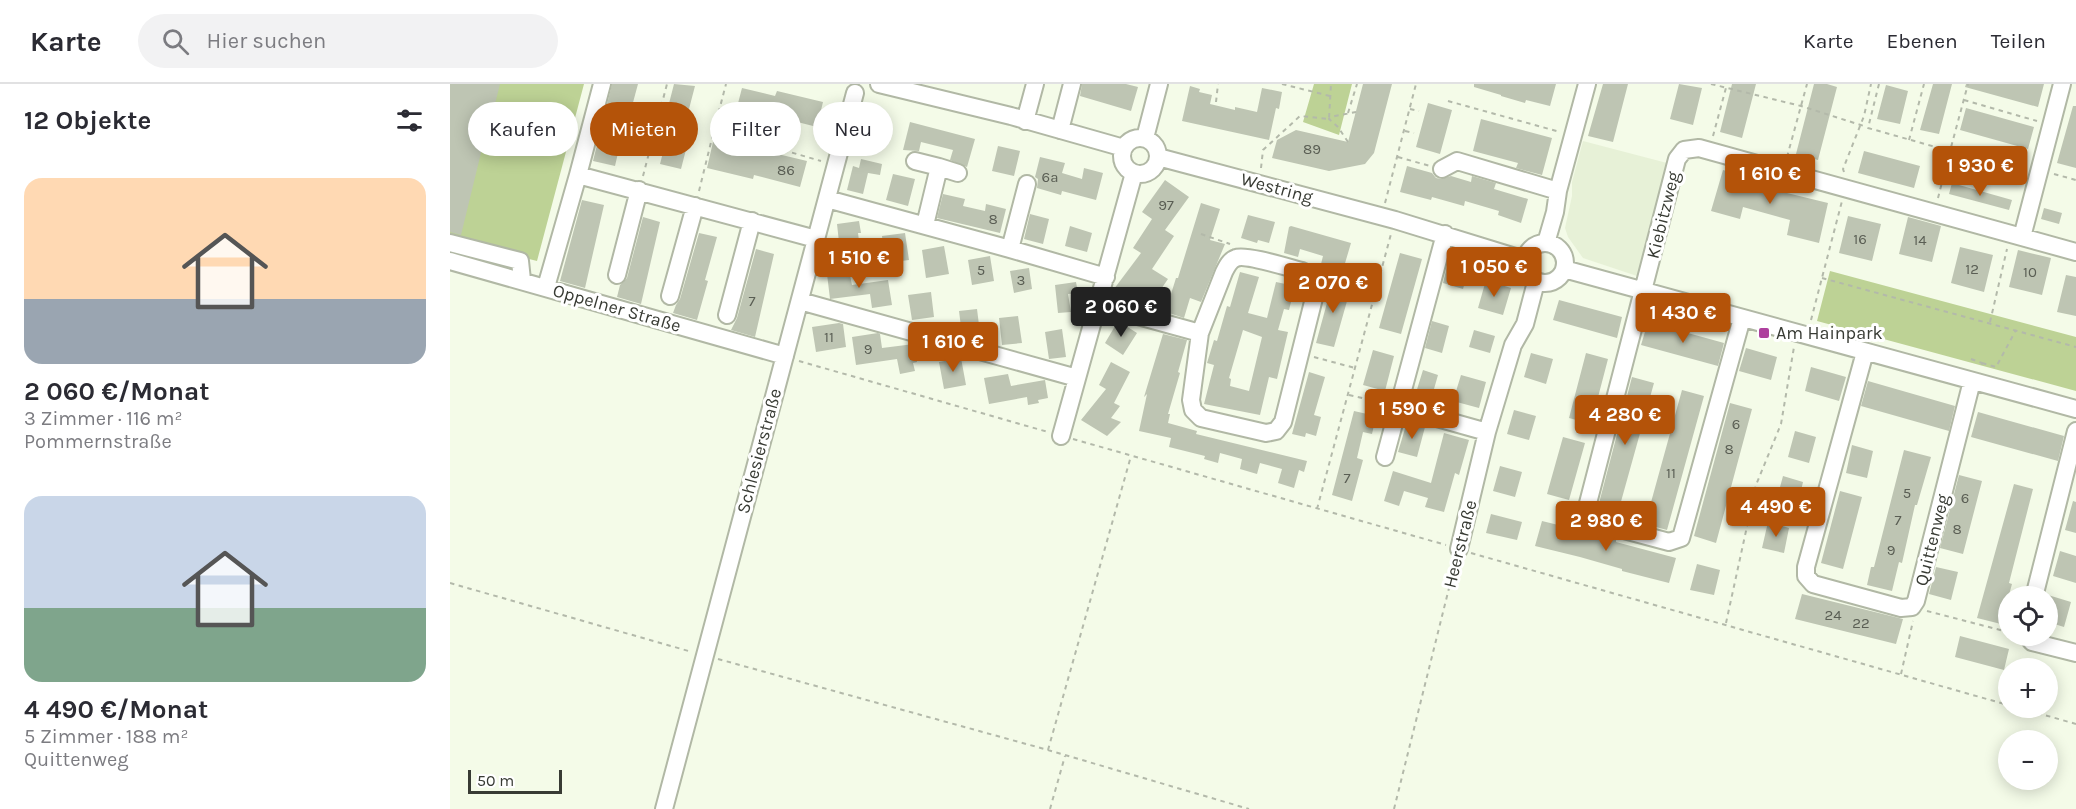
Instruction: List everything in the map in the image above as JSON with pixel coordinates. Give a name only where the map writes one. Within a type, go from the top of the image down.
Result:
[{"type":"street","points":[[546,287],[602,84]]},
{"type":"street","points":[[850,89],[866,93],[877,84],[1124,148]]},
{"type":"street","points":[[1025,121],[1035,84]]},
{"type":"street","points":[[1060,130],[1072,84]]},
{"type":"street","points":[[1145,138],[1159,84]]},
{"type":"street","points":[[1546,243],[1555,212],[1557,191],[1587,84]]},
{"type":"street","points":[[2016,236],[2040,170],[2062,84]]},
{"type":"street","name":"Schlesierstraße","points":[[664,809],[836,165],[850,89]]},
{"type":"street","points":[[1145,138],[1154,143],[1158,157],[1151,170],[1141,174],[1134,173],[1124,163],[1124,148],[1131,140],[1145,138]]},
{"type":"street","name":"Kiebitzweg","points":[[1742,318],[1681,538],[1676,542],[1670,542],[1589,519],[1587,507],[1679,156],[1684,150],[1692,147],[1709,150],[2076,252]]},
{"type":"street","name":"Westring","points":[[1158,157],[1388,218],[1525,260]]},
{"type":"street","points":[[915,161],[958,173]]},
{"type":"street","points":[[1442,169],[1456,161],[1557,191]]},
{"type":"street","points":[[925,225],[939,167]]},
{"type":"street","points":[[1061,436],[1134,173]]},
{"type":"street","points":[[578,175],[816,239]]},
{"type":"street","points":[[1010,249],[1027,184]]},
{"type":"street","points":[[617,275],[639,190]]},
{"type":"street","points":[[827,199],[1106,278]]},
{"type":"street","points":[[670,296],[695,206]]},
{"type":"street","points":[[727,315],[752,221]]},
{"type":"street","points":[[1384,457],[1445,234]]},
{"type":"street","points":[[450,243],[520,261],[522,280]]},
{"type":"street","points":[[1546,243],[1556,247],[1565,260],[1564,269],[1554,281],[1543,284],[1536,282],[1528,274],[1525,260],[1533,247],[1546,243]]},
{"type":"street","points":[[1245,257],[1302,271],[1309,275],[1315,286],[1315,294],[1282,422],[1276,431],[1266,433],[1201,418],[1194,410],[1191,400],[1200,333],[1227,265],[1236,258],[1245,257]]},
{"type":"street","name":"Oppelner Straße","points":[[450,261],[785,356]]},
{"type":"street","points":[[1564,269],[2076,409]]},
{"type":"street","name":"Heerstraße","points":[[1459,549],[1487,432],[1513,345],[1525,324],[1536,282]]},
{"type":"street","points":[[800,301],[1077,378]]},
{"type":"street","points":[[1098,305],[1200,333]]},
{"type":"street","name":"Quittenweg","points":[[1865,352],[1806,567],[1806,576],[1813,584],[1900,609],[1912,607],[1916,601],[1972,381]]},
{"type":"street","points":[[1398,406],[1487,432]]},
{"type":"street","points":[[2037,586],[2076,430]]},
{"type":"street","points":[[2047,646],[2076,654]]},
{"type":"path","points":[[639,190],[667,84]]},
{"type":"path","points":[[721,102],[726,84]]},
{"type":"path","points":[[1216,102],[1218,84]]},
{"type":"path","points":[[1282,84],[1330,96]]},
{"type":"path","points":[[1329,119],[1331,84]]},
{"type":"path","points":[[1347,114],[1357,84]]},
{"type":"path","points":[[1317,509],[1349,395],[1388,218],[1398,157],[1416,84]]},
{"type":"path","points":[[1711,84],[1727,86],[1801,106],[1950,151],[1970,156],[1980,155],[2076,180]]},
{"type":"path","points":[[1783,171],[1807,84]]},
{"type":"path","points":[[1726,624],[1756,485],[1781,424],[1802,334],[1822,278],[1845,188],[1846,179],[1843,169],[1864,117],[1871,84]]},
{"type":"path","points":[[1868,128],[1880,84]]},
{"type":"path","points":[[1909,140],[1924,84]]},
{"type":"path","points":[[1934,212],[1968,84]]},
{"type":"path","points":[[1709,150],[1727,86]]},
{"type":"path","points":[[1964,100],[2051,125]]},
{"type":"path","points":[[1448,101],[1573,136]]},
{"type":"path","points":[[1410,109],[1419,111]]},
{"type":"path","points":[[1261,168],[1263,150],[1300,116],[1329,119],[1356,112]]},
{"type":"path","points":[[1329,119],[1338,127],[1348,142]]},
{"type":"path","points":[[1405,131],[1414,133]]},
{"type":"path","points":[[695,206],[710,146]]},
{"type":"path","points":[[801,155],[836,165]]},
{"type":"path","points":[[1398,157],[1442,169]]},
{"type":"path","points":[[1201,234],[1230,243],[1236,258]]},
{"type":"path","points":[[1989,323],[2016,236]]},
{"type":"path","points":[[1822,278],[2076,346]]},
{"type":"path","points":[[1982,363],[1996,367],[2016,330]]},
{"type":"path","points":[[1299,353],[1355,368]]},
{"type":"path","points":[[785,356],[1998,702]]},
{"type":"path","points":[[1349,395],[1398,406]]},
{"type":"path","points":[[1048,750],[1131,456]]},
{"type":"path","name":"Heerstraße","points":[[1394,809],[1459,549]]},
{"type":"path","points":[[450,583],[1048,750],[1249,809]]},
{"type":"path","points":[[1901,674],[1914,616],[1912,607],[1998,629]]},
{"type":"path","points":[[2055,718],[2076,724]]},
{"type":"path","points":[[1050,809],[1065,756]]},
{"type":"shaded area","points":[[1583,141],[1667,163],[1640,277],[1583,258],[1568,237],[1565,228],[1572,196],[1572,182]]},
{"type":"green space","points":[[450,84],[584,84],[578,107],[578,102],[468,102],[468,156],[565,156],[537,261],[450,239]]},
{"type":"green space","points":[[1314,84],[1352,84],[1339,135],[1303,122]]},
{"type":"green space","points":[[1830,271],[2076,337],[2076,391],[1817,321]]},
{"type":"building","points":[[450,84],[500,84],[496,102],[468,102],[468,156],[480,156],[461,235],[450,232]]},
{"type":"building","points":[[612,84],[638,84],[633,102],[608,102]]},
{"type":"building","points":[[674,84],[695,86],[691,102],[669,102]]},
{"type":"building","points":[[1082,84],[1126,84],[1138,87],[1131,111],[1080,96]]},
{"type":"building","points":[[1363,84],[1392,84],[1374,153],[1365,164],[1329,171],[1272,158],[1277,140],[1296,130],[1348,142]]},
{"type":"building","points":[[1474,84],[1556,84],[1550,106],[1526,100],[1525,103],[1474,87]]},
{"type":"building","points":[[1603,84],[1628,84],[1613,142],[1588,136]]},
{"type":"building","points":[[1679,84],[1702,88],[1693,125],[1670,119]]},
{"type":"building","points":[[1732,84],[1756,84],[1742,138],[1720,132]]},
{"type":"building","points":[[1814,84],[1837,87],[1818,160],[1796,154]]},
{"type":"building","points":[[1933,84],[1952,84],[1939,134],[1920,130]]},
{"type":"building","points":[[1966,84],[2044,84],[2038,107],[1965,87]]},
{"type":"building","points":[[1886,85],[1908,91],[1900,124],[1877,119]]},
{"type":"building","points":[[1190,86],[1200,89],[1199,92],[1212,95],[1210,104],[1257,112],[1262,88],[1282,92],[1269,140],[1182,121]]},
{"type":"building","points":[[742,88],[775,96],[777,91],[823,102],[813,102],[813,126],[801,123],[801,102],[738,102]]},
{"type":"building","points":[[1428,103],[1452,110],[1440,154],[1416,147]]},
{"type":"building","points":[[2073,106],[2076,106],[2076,168],[2057,163]]},
{"type":"building","points":[[1966,108],[2034,127],[2028,149],[1960,130]]},
{"type":"building","points":[[1481,119],[1552,138],[1542,175],[1516,168],[1518,163],[1473,151]]},
{"type":"building","points":[[910,122],[975,139],[967,167],[950,160],[953,150],[921,142],[919,151],[903,150]]},
{"type":"building","points":[[998,146],[1020,151],[1014,176],[992,171]]},
{"type":"building","points":[[1864,151],[1920,166],[1914,188],[1858,173]]},
{"type":"building","points":[[710,155],[786,156],[807,161],[800,187],[754,175],[753,179],[707,168]]},
{"type":"building","points":[[594,156],[617,156],[615,166],[593,161]]},
{"type":"building","points":[[662,156],[684,156],[681,169],[660,164]]},
{"type":"building","points":[[1040,157],[1065,163],[1062,173],[1082,179],[1084,168],[1103,173],[1096,200],[1062,191],[1061,195],[1037,188],[1038,179],[1035,177]]},
{"type":"building","points":[[861,159],[882,164],[880,175],[868,173],[863,194],[847,190],[853,166],[859,168]]},
{"type":"building","points":[[1407,166],[1432,173],[1436,178],[1441,179],[1451,176],[1471,182],[1472,176],[1496,183],[1494,189],[1528,199],[1521,223],[1498,215],[1499,211],[1465,201],[1464,206],[1432,197],[1431,200],[1400,192]]},
{"type":"building","points":[[1723,170],[1788,189],[1787,193],[1828,203],[1819,243],[1787,235],[1790,220],[1743,207],[1740,219],[1711,211]]},
{"type":"building","points":[[893,174],[915,179],[908,206],[886,200]]},
{"type":"building","points":[[1165,180],[1189,197],[1165,230],[1174,236],[1152,269],[1168,279],[1148,308],[1114,289],[1141,253],[1133,248],[1152,219],[1142,212]]},
{"type":"building","points":[[1952,183],[2012,200],[2009,210],[1949,194]]},
{"type":"building","points":[[943,194],[965,199],[963,206],[985,211],[986,204],[1006,209],[1000,233],[937,218]]},
{"type":"building","points":[[582,200],[604,205],[585,288],[560,281]]},
{"type":"building","points":[[1201,203],[1220,209],[1210,240],[1225,244],[1201,302],[1190,298],[1184,318],[1166,310]]},
{"type":"building","points":[[2044,208],[2062,213],[2059,224],[2041,219]]},
{"type":"building","points":[[1030,214],[1049,219],[1043,244],[1024,239]]},
{"type":"building","points":[[1248,215],[1275,222],[1269,243],[1258,240],[1257,243],[1241,238]]},
{"type":"building","points":[[1848,216],[1881,224],[1872,261],[1839,253]]},
{"type":"building","points":[[643,217],[660,222],[641,304],[617,297],[620,285],[627,278]]},
{"type":"building","points":[[1908,217],[1941,226],[1932,262],[1899,254]]},
{"type":"building","points":[[859,221],[860,248],[840,251],[837,224]]},
{"type":"building","points":[[1070,226],[1092,233],[1087,252],[1065,246]]},
{"type":"building","points":[[1291,226],[1351,243],[1343,270],[1321,264],[1323,256],[1300,249],[1298,257],[1284,253]]},
{"type":"building","points":[[699,233],[717,237],[697,320],[673,313],[680,299]]},
{"type":"building","points":[[905,233],[909,260],[885,263],[882,236]]},
{"type":"building","points":[[944,246],[949,274],[926,278],[922,250]]},
{"type":"building","points":[[1960,247],[1993,255],[1984,292],[1951,283]]},
{"type":"building","points":[[756,249],[774,254],[755,337],[731,330],[737,318]]},
{"type":"building","points":[[2018,250],[2051,258],[2042,295],[2009,287]]},
{"type":"building","points":[[1400,253],[1422,259],[1401,334],[1379,328]]},
{"type":"building","points":[[990,256],[994,281],[972,285],[968,260]]},
{"type":"building","points":[[1448,262],[1469,268],[1463,289],[1443,283]]},
{"type":"building","points":[[1029,268],[1032,289],[1014,293],[1010,271]]},
{"type":"building","points":[[849,270],[852,285],[888,280],[892,305],[872,308],[870,294],[830,299],[827,274]]},
{"type":"building","points":[[1240,272],[1259,277],[1248,313],[1267,318],[1276,282],[1295,286],[1289,310],[1284,309],[1278,330],[1288,332],[1277,379],[1269,377],[1260,415],[1204,404],[1214,365],[1207,363],[1214,340],[1217,341],[1227,306],[1230,307]],"holes":[[[1243,330],[1262,337],[1249,391],[1230,386],[1231,379],[1229,378]]]},
{"type":"building","points":[[2066,275],[2076,277],[2076,316],[2057,312]]},
{"type":"building","points":[[1486,280],[1511,288],[1503,315],[1478,308]]},
{"type":"building","points":[[1333,281],[1351,287],[1334,347],[1316,343]]},
{"type":"building","points":[[1076,282],[1078,293],[1068,294],[1071,312],[1058,313],[1055,285]]},
{"type":"building","points":[[931,292],[934,317],[912,320],[908,295]]},
{"type":"building","points":[[1559,300],[1622,317],[1617,338],[1553,320]]},
{"type":"building","points":[[977,309],[980,333],[962,335],[959,311]]},
{"type":"building","points":[[1018,316],[1022,343],[1002,345],[999,318]]},
{"type":"building","points":[[1118,321],[1137,333],[1123,355],[1105,343]]},
{"type":"building","points":[[1432,321],[1449,326],[1442,353],[1425,348]]},
{"type":"building","points":[[1648,322],[1724,343],[1718,366],[1641,345]]},
{"type":"building","points":[[843,324],[846,347],[816,352],[812,327]]},
{"type":"building","points":[[1062,329],[1066,357],[1049,359],[1045,332]]},
{"type":"building","points":[[1474,330],[1495,336],[1490,353],[1469,347]]},
{"type":"building","points":[[878,333],[882,348],[914,344],[917,362],[913,363],[915,371],[900,374],[897,359],[856,365],[852,337]]},
{"type":"building","points":[[1163,334],[1187,340],[1168,414],[1170,414],[1168,423],[1197,431],[1196,434],[1307,461],[1304,472],[1299,470],[1294,488],[1278,483],[1282,469],[1260,463],[1257,474],[1240,469],[1242,459],[1220,453],[1218,463],[1204,459],[1205,456],[1169,447],[1171,438],[1139,431],[1147,394],[1144,397]]},
{"type":"building","points":[[1746,348],[1777,357],[1771,380],[1739,371]]},
{"type":"building","points":[[1373,350],[1394,356],[1385,391],[1363,385]]},
{"type":"building","points":[[1531,353],[1553,359],[1546,384],[1524,377]]},
{"type":"building","points":[[1586,353],[1608,359],[1591,424],[1569,418]]},
{"type":"building","points":[[961,358],[966,385],[944,389],[939,362]]},
{"type":"building","points":[[1111,362],[1130,372],[1114,403],[1120,406],[1111,418],[1121,422],[1107,436],[1081,420],[1106,389],[1099,385]]},
{"type":"building","points":[[1811,367],[1846,377],[1839,401],[1805,391]]},
{"type":"building","points":[[1423,370],[1438,375],[1430,403],[1414,399]]},
{"type":"building","points":[[1309,372],[1325,377],[1314,415],[1321,417],[1316,436],[1306,433],[1305,437],[1292,434]]},
{"type":"building","points":[[1008,374],[1011,386],[1045,380],[1048,398],[1028,405],[1027,397],[989,404],[984,378]]},
{"type":"building","points":[[1461,375],[1486,382],[1479,408],[1453,401]]},
{"type":"building","points":[[1632,377],[1654,383],[1617,516],[1598,511],[1598,507]]},
{"type":"building","points":[[1868,381],[1955,406],[1949,431],[1861,406]]},
{"type":"building","points":[[1682,390],[1704,396],[1667,530],[1645,524]]},
{"type":"building","points":[[1730,403],[1752,409],[1716,543],[1694,536]]},
{"type":"building","points":[[1514,410],[1536,416],[1529,440],[1507,434]]},
{"type":"building","points":[[1354,411],[1376,416],[1372,434],[1363,432],[1357,458],[1363,460],[1352,501],[1332,495]]},
{"type":"building","points":[[1978,412],[2064,436],[2058,461],[1971,437]]},
{"type":"building","points":[[1407,422],[1425,427],[1417,457],[1398,452]]},
{"type":"building","points":[[1795,431],[1816,437],[1809,463],[1788,457]]},
{"type":"building","points":[[1444,433],[1469,440],[1459,475],[1455,473],[1444,512],[1425,507],[1428,498],[1404,491],[1399,506],[1384,501],[1393,471],[1431,483]]},
{"type":"building","points":[[1563,437],[1585,443],[1569,500],[1547,494]]},
{"type":"building","points":[[1852,445],[1873,451],[1867,478],[1846,473]]},
{"type":"building","points":[[1904,450],[1931,457],[1917,505],[1915,505],[1902,563],[1899,562],[1892,591],[1867,585],[1871,567],[1874,567]]},
{"type":"building","points":[[1500,466],[1522,472],[1515,497],[1493,491]]},
{"type":"building","points":[[1959,475],[1982,481],[1963,554],[1940,548]]},
{"type":"building","points":[[1783,476],[1803,482],[1797,508],[1776,502]]},
{"type":"building","points":[[2014,484],[2033,489],[2009,583],[2011,586],[1998,586],[1998,623],[1977,618]]},
{"type":"building","points":[[1840,491],[1862,497],[1843,569],[1821,563]]},
{"type":"building","points":[[2073,501],[2076,502],[2076,533],[2065,530]]},
{"type":"building","points":[[1491,514],[1522,522],[1517,540],[1486,533]]},
{"type":"building","points":[[1542,521],[1676,558],[1669,583],[1535,546]]},
{"type":"building","points":[[1768,522],[1789,528],[1784,553],[1762,548]]},
{"type":"building","points":[[2060,551],[2076,556],[2076,583],[2053,576]]},
{"type":"building","points":[[1697,564],[1720,570],[1714,595],[1690,590]]},
{"type":"building","points":[[1936,567],[1958,572],[1951,600],[1929,594]]},
{"type":"building","points":[[1802,594],[1903,619],[1896,644],[1795,619]]},
{"type":"building","points":[[2058,598],[2071,602],[2064,627],[2058,625]]},
{"type":"building","points":[[1960,636],[2009,649],[2007,658],[1998,658],[1998,668],[1955,657]]},
{"type":"place","name":"Am Hainpark","points":[[1764,333]]}]
